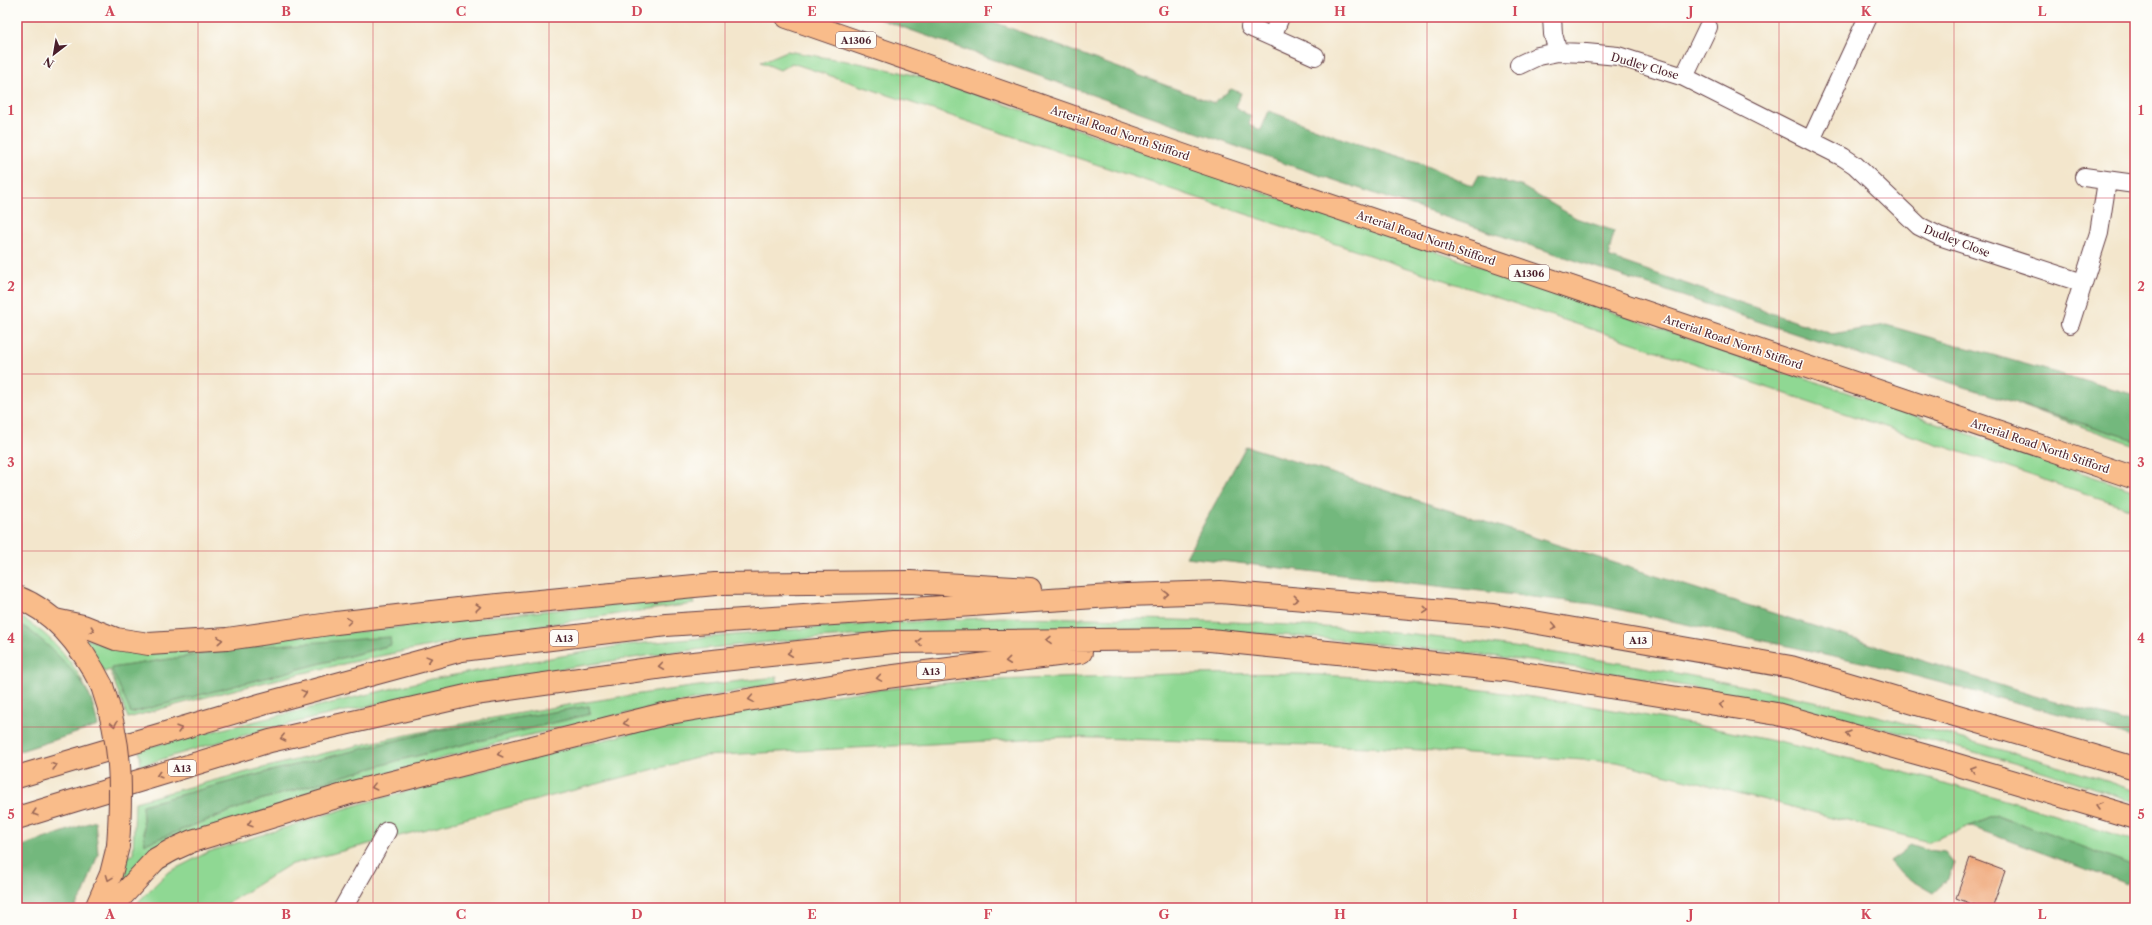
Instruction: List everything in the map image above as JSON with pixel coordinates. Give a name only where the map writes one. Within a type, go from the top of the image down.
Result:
[{"type":"main road","name":"Arterial Road North Stifford","points":[[786,17],[1202,162],[2135,478]]},
{"type":"main road","name":"A13","points":[[55,620],[83,626],[116,639],[149,644],[228,639],[336,623],[459,608],[715,584],[910,582],[1127,595]]},
{"type":"main road","name":"A13","points":[[17,777],[263,704],[462,650],[666,625],[1127,595],[1220,592],[1501,617],[1791,667],[2135,768]]},
{"type":"main road","points":[[18,597],[55,620],[92,668],[102,686],[112,716],[119,758],[120,806],[118,846],[111,874],[96,908]]},
{"type":"main road","name":"A13","points":[[17,818],[270,741],[482,692],[684,664],[894,642],[1200,639],[1504,670],[1777,714],[1949,762],[2135,818]]},
{"type":"main road","name":"A13","points":[[112,908],[156,859],[192,841],[352,792],[543,743],[664,714],[880,678],[999,662],[1200,639]]},
{"type":"street","points":[[1272,37],[1280,17]]},
{"type":"street","points":[[1552,17],[1553,34],[1558,52]]},
{"type":"street","points":[[1811,140],[1868,17]]},
{"type":"street","points":[[1250,27],[1315,56]]},
{"type":"street","name":"Dudley Close","points":[[1684,77],[1708,27]]},
{"type":"street","name":"Dudley Close","points":[[1519,65],[1538,56],[1558,52],[1618,56],[1684,77],[1811,140],[1855,165],[1919,226],[1939,236],[1985,252],[2083,283]]},
{"type":"street","points":[[2084,177],[2135,184]]},
{"type":"street","points":[[2070,324],[2099,233],[2107,180]]},
{"type":"street","points":[[343,908],[387,831]]},
{"type":"green space","points":[[874,17],[942,17],[955,22],[957,17],[980,17],[1214,103],[1231,89],[1241,93],[1236,107],[1251,117],[1249,125],[1261,130],[1269,111],[1346,140],[1418,162],[1473,186],[1479,175],[1521,186],[1576,218],[1614,231],[1608,257],[1832,334],[1886,325],[2135,395],[2135,440],[1823,343],[1280,162]]},
{"type":"green space","points":[[787,51],[864,64],[931,79],[2135,491],[2135,510],[792,63],[780,70],[761,62]]},
{"type":"green space","points":[[2017,404],[2135,440],[2135,445]]},
{"type":"green space","points":[[1246,446],[2031,695],[2135,724],[2135,739],[2078,719],[1866,663],[1593,604],[1186,557]]},
{"type":"green space","points":[[694,597],[694,604],[622,613],[480,636],[338,665],[268,681],[128,718],[110,670],[104,672],[82,637],[115,649],[357,632],[501,615]],"holes":[[[391,645],[131,713],[112,668],[247,647]]]},
{"type":"green space","points":[[17,615],[39,629],[58,647],[74,668],[87,691],[80,680],[17,623]]},
{"type":"green space","points":[[999,617],[1180,620],[1327,627],[1439,638],[1589,658],[1792,696],[1892,720],[2081,773],[2135,791],[2135,802],[2037,770],[1938,742],[1757,700],[1642,678],[1526,660],[1468,653],[1314,638],[1217,632],[872,635],[736,645],[622,659],[453,688],[300,721],[204,746],[141,766],[139,749],[432,679],[624,645],[823,627]]},
{"type":"green space","points":[[17,623],[25,627],[45,643],[75,674],[89,695],[98,726],[17,752]]},
{"type":"green space","points":[[390,637],[391,645],[131,713],[111,668],[247,647]]},
{"type":"green space","points":[[1173,674],[1298,674],[1410,682],[1550,700],[1619,711],[1750,736],[1815,750],[1944,783],[2071,820],[2135,841],[2135,867],[1997,815],[1929,842],[1617,762],[1371,747],[1064,737],[704,756],[289,865],[220,908],[132,908],[167,873],[208,852],[360,804],[532,757],[649,729],[765,705],[865,691],[968,681]]},
{"type":"green space","points":[[777,677],[777,683],[624,714],[508,740],[335,788],[116,887],[126,856],[133,855],[135,802],[294,760],[374,742],[533,711],[695,687]],"holes":[[[589,706],[590,714],[400,760],[260,800],[145,844],[142,805],[271,771],[435,731]]]},
{"type":"green space","points":[[589,706],[590,714],[400,760],[260,800],[145,844],[142,805],[271,771],[435,731]]},
{"type":"green space","points":[[1997,815],[2135,866],[2127,884],[1969,826]]},
{"type":"green space","points":[[95,821],[98,854],[84,893],[74,908],[17,908],[17,848]]},
{"type":"green space","points":[[1910,844],[1928,850],[1945,852],[1954,863],[1948,879],[1933,893],[1902,875],[1890,861],[1904,851]]},
{"type":"building","points":[[1970,858],[2005,871],[1992,908],[1983,908],[1956,898]]}]
